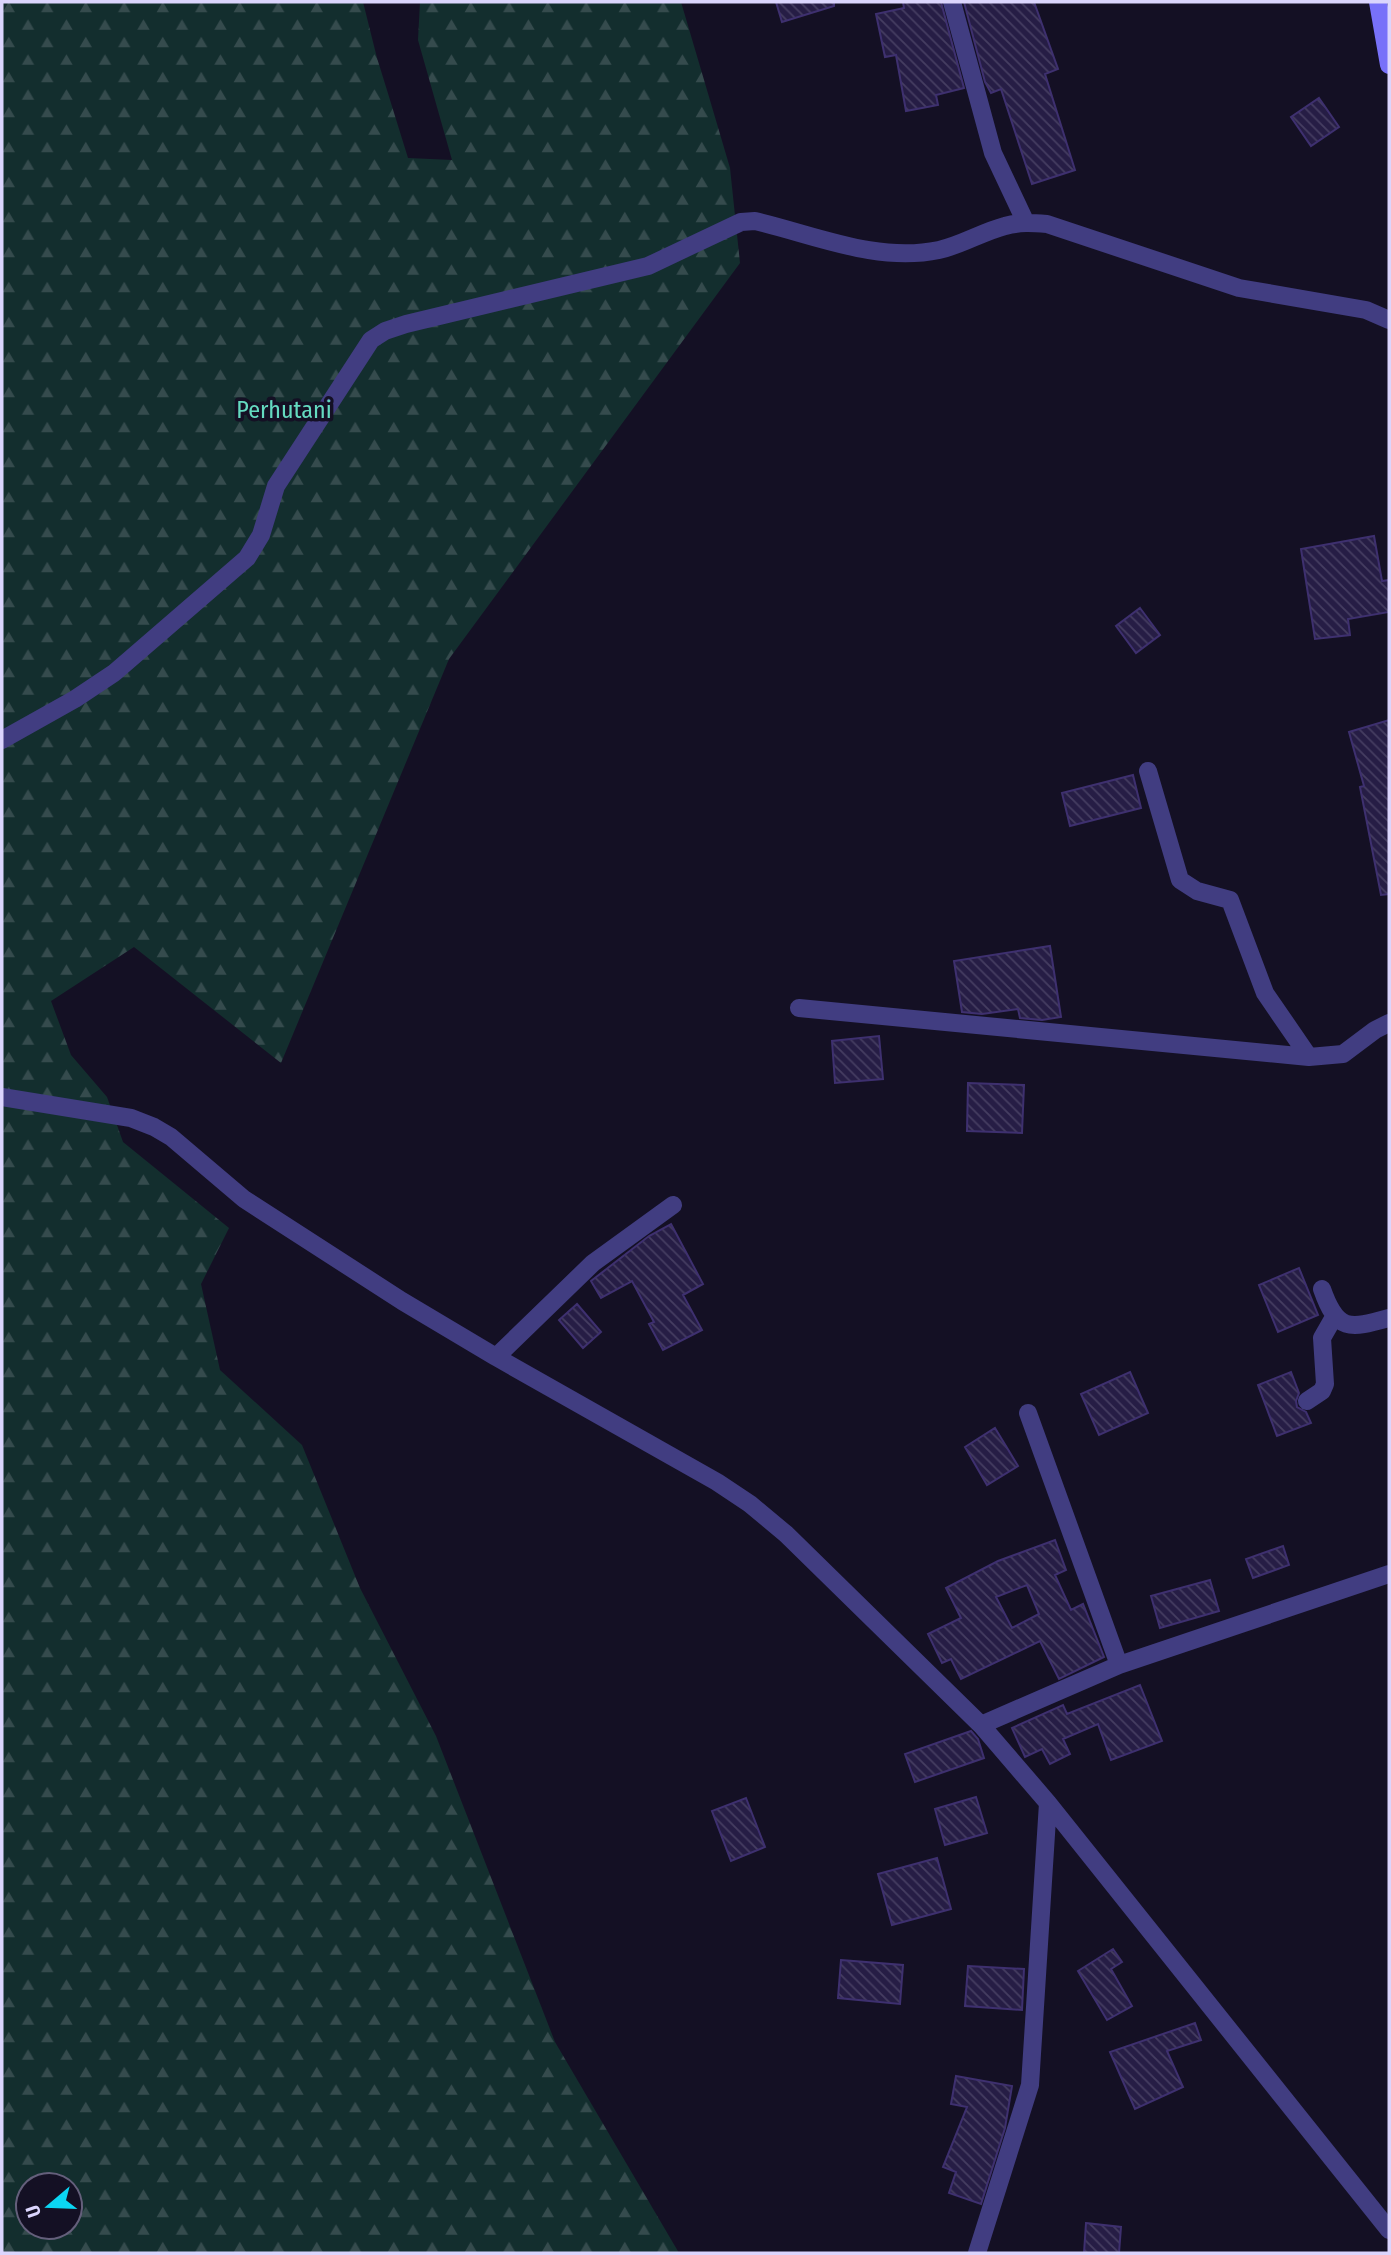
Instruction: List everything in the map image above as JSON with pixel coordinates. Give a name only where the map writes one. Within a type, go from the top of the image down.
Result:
[{"type":"street","points":[[952,2],[993,153],[1026,223]]},
{"type":"street","points":[[1381,6],[1389,65]]},
{"type":"street","points":[[2,740],[85,693],[121,668],[247,558],[261,535],[276,486],[372,340],[385,331],[406,324],[648,266],[741,222],[755,221],[848,246],[886,253],[940,250],[1006,225],[1026,223],[1067,229],[1248,290],[1366,310],[1389,320]]},
{"type":"street","points":[[1148,771],[1180,880],[1197,891],[1230,900],[1265,993],[1309,1057]]},
{"type":"street","points":[[799,1008],[1309,1057],[1343,1054],[1389,1023]]},
{"type":"street","points":[[2,1097],[131,1118],[154,1127],[171,1137],[244,1199],[401,1301],[717,1482],[750,1504],[786,1534],[981,1725],[1048,1803],[1389,2230]]},
{"type":"street","points":[[496,1357],[593,1263],[673,1205]]},
{"type":"street","points":[[1322,1289],[1334,1317],[1344,1323],[1354,1325],[1389,1318]]},
{"type":"street","points":[[1307,1401],[1322,1391],[1325,1384],[1322,1338],[1334,1317]]},
{"type":"street","points":[[1028,1413],[1119,1665]]},
{"type":"street","points":[[981,1725],[1119,1665],[1389,1574]]},
{"type":"street","points":[[977,2253],[1030,2085],[1048,1803]]},
{"type":"green space","name":"Perhutani","points":[[2,2],[363,2],[408,158],[452,160],[418,40],[420,2],[681,2],[730,168],[740,263],[449,659],[281,1063],[134,947],[51,1001],[71,1055],[107,1097],[123,1142],[229,1228],[201,1284],[220,1370],[302,1445],[360,1588],[436,1736],[555,2042],[679,2253],[2,2253]]},
{"type":"building","points":[[776,2],[834,2],[834,6],[782,22]]},
{"type":"building","points":[[903,2],[941,2],[964,88],[936,95],[938,105],[906,111],[896,55],[885,57],[876,14],[904,8]]},
{"type":"building","points":[[964,2],[1034,2],[1058,69],[1045,74],[1075,170],[1032,184],[1001,89],[991,93],[985,82]]},
{"type":"building","points":[[1319,98],[1339,127],[1311,146],[1291,117]]},
{"type":"building","points":[[1374,536],[1382,581],[1389,580],[1389,612],[1348,619],[1350,635],[1315,639],[1301,549]]},
{"type":"building","points":[[1140,608],[1160,635],[1136,653],[1116,626]]},
{"type":"building","points":[[1389,720],[1389,894],[1381,895],[1360,787],[1364,786],[1349,732]]},
{"type":"building","points":[[1133,775],[1141,808],[1070,826],[1062,793]]},
{"type":"building","points":[[1050,946],[1061,1017],[1042,1020],[1020,1018],[1018,1009],[982,1014],[962,1012],[954,961]]},
{"type":"building","points":[[879,1036],[883,1079],[835,1083],[832,1041]]},
{"type":"building","points":[[968,1083],[1024,1085],[1022,1133],[967,1131]]},
{"type":"building","points":[[671,1224],[703,1284],[683,1295],[702,1330],[663,1350],[649,1324],[654,1322],[632,1281],[601,1298],[591,1281],[649,1236]]},
{"type":"building","points":[[1299,1268],[1318,1315],[1278,1332],[1259,1285]]},
{"type":"building","points":[[577,1304],[601,1332],[583,1348],[559,1320]]},
{"type":"building","points":[[1130,1372],[1148,1413],[1099,1435],[1081,1394]]},
{"type":"building","points":[[1291,1372],[1299,1393],[1297,1407],[1306,1412],[1311,1423],[1277,1436],[1258,1385]]},
{"type":"building","points":[[995,1428],[1018,1466],[987,1485],[965,1447]]},
{"type":"building","points":[[1055,1540],[1066,1570],[1055,1575],[1071,1610],[1083,1604],[1104,1657],[1059,1679],[1040,1641],[961,1679],[951,1659],[942,1663],[928,1634],[961,1618],[946,1588],[998,1561]],"holes":[[[1027,1585],[1039,1614],[1012,1628],[996,1597]]]},
{"type":"building","points":[[1283,1546],[1289,1565],[1253,1578],[1246,1559]]},
{"type":"building","points":[[1210,1580],[1219,1611],[1160,1628],[1151,1596]]},
{"type":"building","points":[[1140,1685],[1162,1741],[1111,1760],[1098,1724],[1063,1739],[1070,1754],[1050,1764],[1042,1749],[1025,1757],[1012,1728],[1063,1705],[1067,1714]]},
{"type":"building","points":[[971,1731],[978,1739],[984,1758],[915,1782],[905,1754]]},
{"type":"building","points":[[976,1797],[987,1833],[945,1845],[935,1809]]},
{"type":"building","points":[[746,1798],[765,1847],[731,1861],[712,1811]]},
{"type":"building","points":[[937,1858],[951,1909],[892,1925],[878,1874]]},
{"type":"building","points":[[1113,1949],[1122,1962],[1111,1969],[1132,2006],[1107,2020],[1078,1971]]},
{"type":"building","points":[[841,1960],[903,1965],[900,2004],[838,1998]]},
{"type":"building","points":[[968,1966],[1024,1969],[1022,2010],[965,2006]]},
{"type":"building","points":[[1195,2023],[1201,2040],[1167,2051],[1183,2087],[1135,2109],[1110,2052]]},
{"type":"building","points":[[956,2076],[1012,2086],[1005,2128],[981,2204],[949,2193],[956,2172],[943,2167],[967,2107],[951,2104]]},
{"type":"building","points":[[1086,2223],[1121,2227],[1119,2253],[1084,2253]]}]
